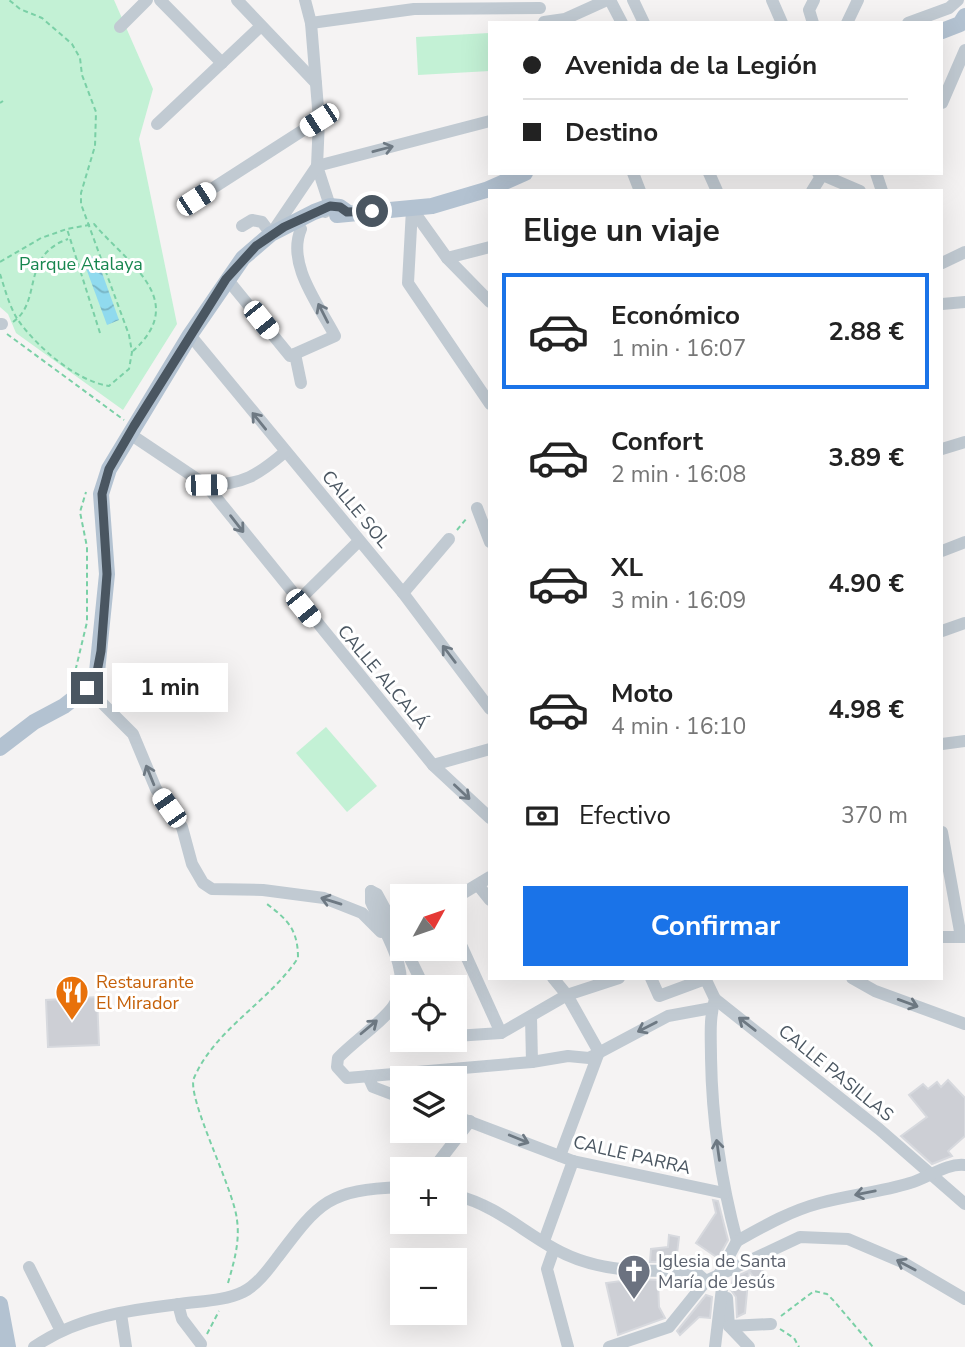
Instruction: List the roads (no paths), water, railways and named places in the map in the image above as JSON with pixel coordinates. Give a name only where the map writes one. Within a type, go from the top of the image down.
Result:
[{"type":"main road","points":[[943,31],[963,23]]},
{"type":"main road","points":[[490,189],[521,180]]},
{"type":"main road","points":[[212,305],[269,249],[303,228],[347,212],[432,206],[488,190]]},
{"type":"main road","points":[[0,748],[87,688],[97,672],[107,574],[102,494],[109,469],[190,335],[243,258],[271,234],[330,206],[340,207],[347,212]]},
{"type":"main road","points":[[0,1304],[8,1347]]},
{"type":"street","points":[[120,27],[148,0]]},
{"type":"street","points":[[160,0],[222,63]]},
{"type":"street","points":[[237,0],[316,83]]},
{"type":"street","points":[[232,285],[290,356],[335,336],[297,259],[296,240],[303,228],[309,220],[330,206],[317,166],[319,120],[311,23],[305,0]]},
{"type":"street","points":[[551,21],[565,19],[609,0],[621,21]]},
{"type":"street","points":[[633,0],[642,21]]},
{"type":"street","points":[[772,0],[781,21]]},
{"type":"street","points":[[849,21],[858,0]]},
{"type":"street","points":[[912,21],[951,3],[963,23]]},
{"type":"street","points":[[311,23],[414,4],[540,4]]},
{"type":"street","points":[[157,124],[261,26]]},
{"type":"street","points":[[943,99],[965,50]]},
{"type":"street","points":[[196,199],[319,120]]},
{"type":"street","points":[[242,226],[252,220],[262,222],[271,234],[317,166],[488,122]]},
{"type":"street","points":[[822,175],[855,189]]},
{"type":"street","points":[[411,209],[447,258],[488,300]]},
{"type":"street","points":[[411,209],[408,283],[488,401]]},
{"type":"street","points":[[447,258],[488,248]]},
{"type":"street","points":[[943,263],[965,252]]},
{"type":"street","points":[[943,304],[965,302]]},
{"type":"street","name":"CALLE SOL","points":[[190,335],[403,593],[488,706]]},
{"type":"street","points":[[295,354],[301,383]]},
{"type":"street","name":"CALLE ALCALÁ","points":[[132,430],[206,485],[433,765],[488,816]]},
{"type":"street","points":[[943,449],[965,442]]},
{"type":"street","points":[[206,485],[226,485],[257,475],[285,452]]},
{"type":"street","points":[[477,508],[488,537]]},
{"type":"street","points":[[403,593],[449,539]]},
{"type":"street","points":[[298,601],[359,541]]},
{"type":"street","points":[[943,551],[965,542]]},
{"type":"street","points":[[943,631],[965,623]]},
{"type":"street","points":[[87,688],[133,734],[156,789],[182,827],[192,864],[203,883],[212,889],[324,898],[390,927]]},
{"type":"street","points":[[943,743],[965,741]]},
{"type":"street","points":[[433,765],[488,750]]},
{"type":"street","points":[[943,837],[963,937],[943,937]]},
{"type":"street","points":[[467,892],[488,878]]},
{"type":"street","points":[[478,886],[488,898]]},
{"type":"street","points":[[467,960],[501,1033]]},
{"type":"street","points":[[399,961],[400,990],[394,1006],[338,1058],[337,1067],[346,1078],[532,1062],[568,1056],[589,1058],[668,1016],[714,1003]]},
{"type":"street","points":[[555,980],[567,995],[599,1052],[567,1159],[549,1245],[547,1269],[568,1347]]},
{"type":"street","points":[[467,1035],[501,1033],[567,995],[612,980]]},
{"type":"street","points":[[651,980],[659,996],[702,980]]},
{"type":"street","points":[[705,980],[714,1003],[712,1102],[724,1193],[737,1241]]},
{"type":"street","points":[[856,980],[875,991],[965,1024]]},
{"type":"street","name":"CALLE PASILLAS","points":[[714,1003],[878,1129],[965,1204]]},
{"type":"street","points":[[531,1017],[532,1062]]},
{"type":"street","points":[[368,1076],[373,1087],[390,1093]]},
{"type":"street","name":"CALLE PARRA","points":[[467,1120],[567,1159],[724,1193]]},
{"type":"street","points":[[442,1157],[470,1121]]},
{"type":"street","points":[[715,1347],[722,1289],[720,1273],[737,1241],[785,1214],[820,1203],[932,1177],[947,1167],[962,1165]]},
{"type":"street","points":[[34,1347],[61,1331],[97,1318],[244,1292],[268,1269],[311,1213],[334,1198],[365,1189],[390,1188]]},
{"type":"street","points":[[467,1199],[492,1207],[549,1245],[598,1267],[647,1272],[693,1270],[706,1281]]},
{"type":"street","points":[[609,1347],[669,1327],[706,1281],[800,1237],[848,1239],[902,1262],[965,1299]]},
{"type":"street","points":[[29,1267],[61,1331]]},
{"type":"street","points":[[722,1289],[727,1296],[729,1326],[748,1347]]},
{"type":"street","points":[[178,1304],[182,1319],[201,1345]]},
{"type":"street","points":[[121,1314],[126,1347]]},
{"type":"street","points":[[729,1326],[771,1324]]},
{"type":"water","points":[[96,256],[119,320],[107,325],[83,260]]},
{"type":"place","name":"Restaurante El Mirador","points":[[72,1022]]},
{"type":"place","name":"Iglesia de Santa María de Jesús","points":[[634,1301]]},
{"type":"park label","name":"Parque Atalaya","points":[[81,264]]}]
